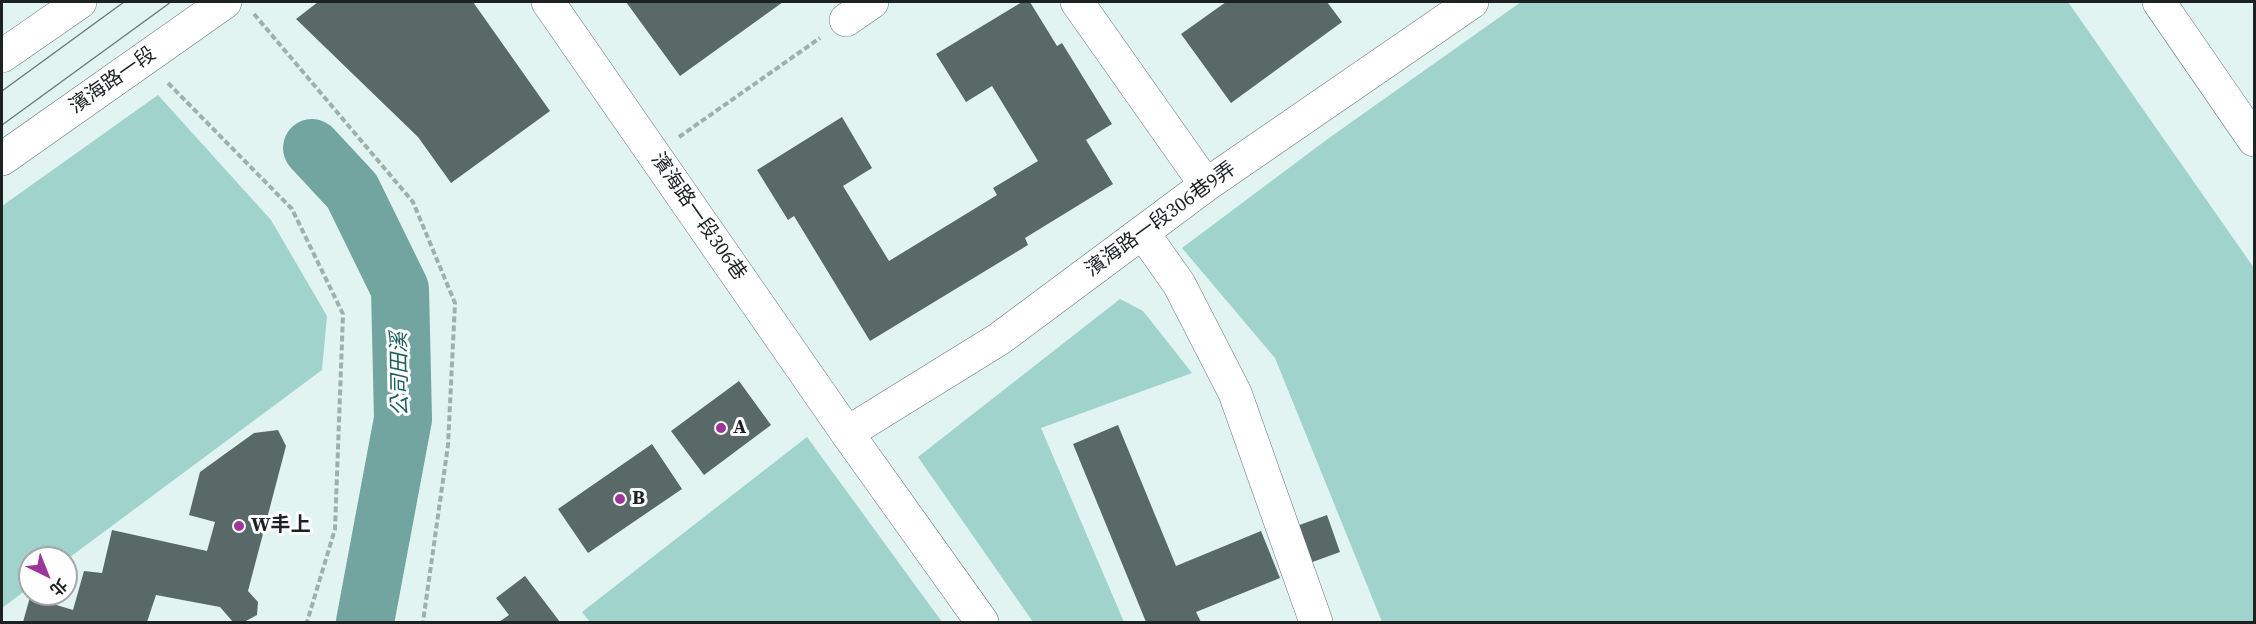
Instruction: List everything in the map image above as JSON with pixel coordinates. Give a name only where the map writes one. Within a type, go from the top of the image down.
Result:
[{"type":"street","points":[[2,56],[80,2]]},
{"type":"street","name":"濱海路一段306巷","points":[[548,2],[982,622]]},
{"type":"street","points":[[846,20],[872,2]]},
{"type":"street","points":[[1077,2],[1206,185]]},
{"type":"street","name":"濱海路一段306巷9弄","points":[[848,433],[999,339],[1206,185],[1472,2]]},
{"type":"street","points":[[2159,2],[2254,140]]},
{"type":"street","name":"濱海路一段","points":[[2,159],[145,59],[238,6]]},
{"type":"street","points":[[1143,233],[1179,284],[1235,393],[1316,622]]},
{"type":"path","points":[[238,6],[413,202],[455,303],[448,445],[423,622]]},
{"type":"path","points":[[654,154],[846,20]]},
{"type":"path","points":[[145,59],[292,209],[343,314],[335,529],[307,622]]},
{"type":"shaded area","points":[[1521,2],[2068,2],[2254,268],[2254,622],[1382,622],[1275,358],[1182,248],[1329,138]]},
{"type":"shaded area","points":[[158,95],[271,220],[327,316],[322,370],[78,551],[78,546],[18,546],[18,596],[2,608],[2,206]]},
{"type":"shaded area","points":[[1120,299],[1143,311],[1192,373],[1041,428],[1124,622],[1033,622],[918,457]]},
{"type":"shaded area","points":[[807,437],[942,622],[590,622],[582,612]]},
{"type":"building","points":[[318,2],[473,2],[550,111],[451,183],[418,137],[296,19]]},
{"type":"building","points":[[626,2],[783,2],[680,76]]},
{"type":"building","points":[[1022,2],[1030,2],[1057,46],[1062,43],[1112,124],[1086,140],[1113,184],[1025,238],[1028,245],[870,341],[794,216],[788,220],[757,170],[842,117],[872,168],[843,186],[889,261],[997,195],[993,188],[1038,161],[992,86],[966,102],[936,54]]},
{"type":"building","points":[[1226,2],[1327,2],[1342,22],[1231,103],[1181,34]]},
{"type":"building","name":"A","points":[[739,381],[771,425],[704,475],[671,431]]},
{"type":"building","points":[[1118,425],[1176,566],[1261,531],[1280,578],[1196,612],[1201,622],[1146,622],[1073,444]]},
{"type":"building","name":"W丰上","points":[[278,430],[286,446],[248,591],[258,602],[257,615],[244,622],[233,622],[220,607],[156,595],[147,622],[23,622],[27,606],[60,606],[73,610],[74,606],[78,606],[78,592],[84,571],[102,573],[112,530],[207,551],[215,522],[189,515],[200,472],[254,433]]},
{"type":"building","name":"B","points":[[652,444],[682,489],[588,553],[558,509]]},
{"type":"building","points":[[1327,515],[1340,552],[1307,564],[1294,527]]},
{"type":"building","points":[[525,576],[560,622],[499,622],[509,615],[496,598]]},
{"type":"waterway","name":"公司田溪","points":[[312,148],[352,191],[400,289],[403,419],[365,622]]},
{"type":"tram line","points":[[2,91],[124,2]]},
{"type":"tram line","points":[[2,125],[171,2]]},
{"type":"place","name":"A","points":[[721,428]]},
{"type":"place","name":"B","points":[[620,499]]},
{"type":"place","name":"W丰上","points":[[239,526]]}]
